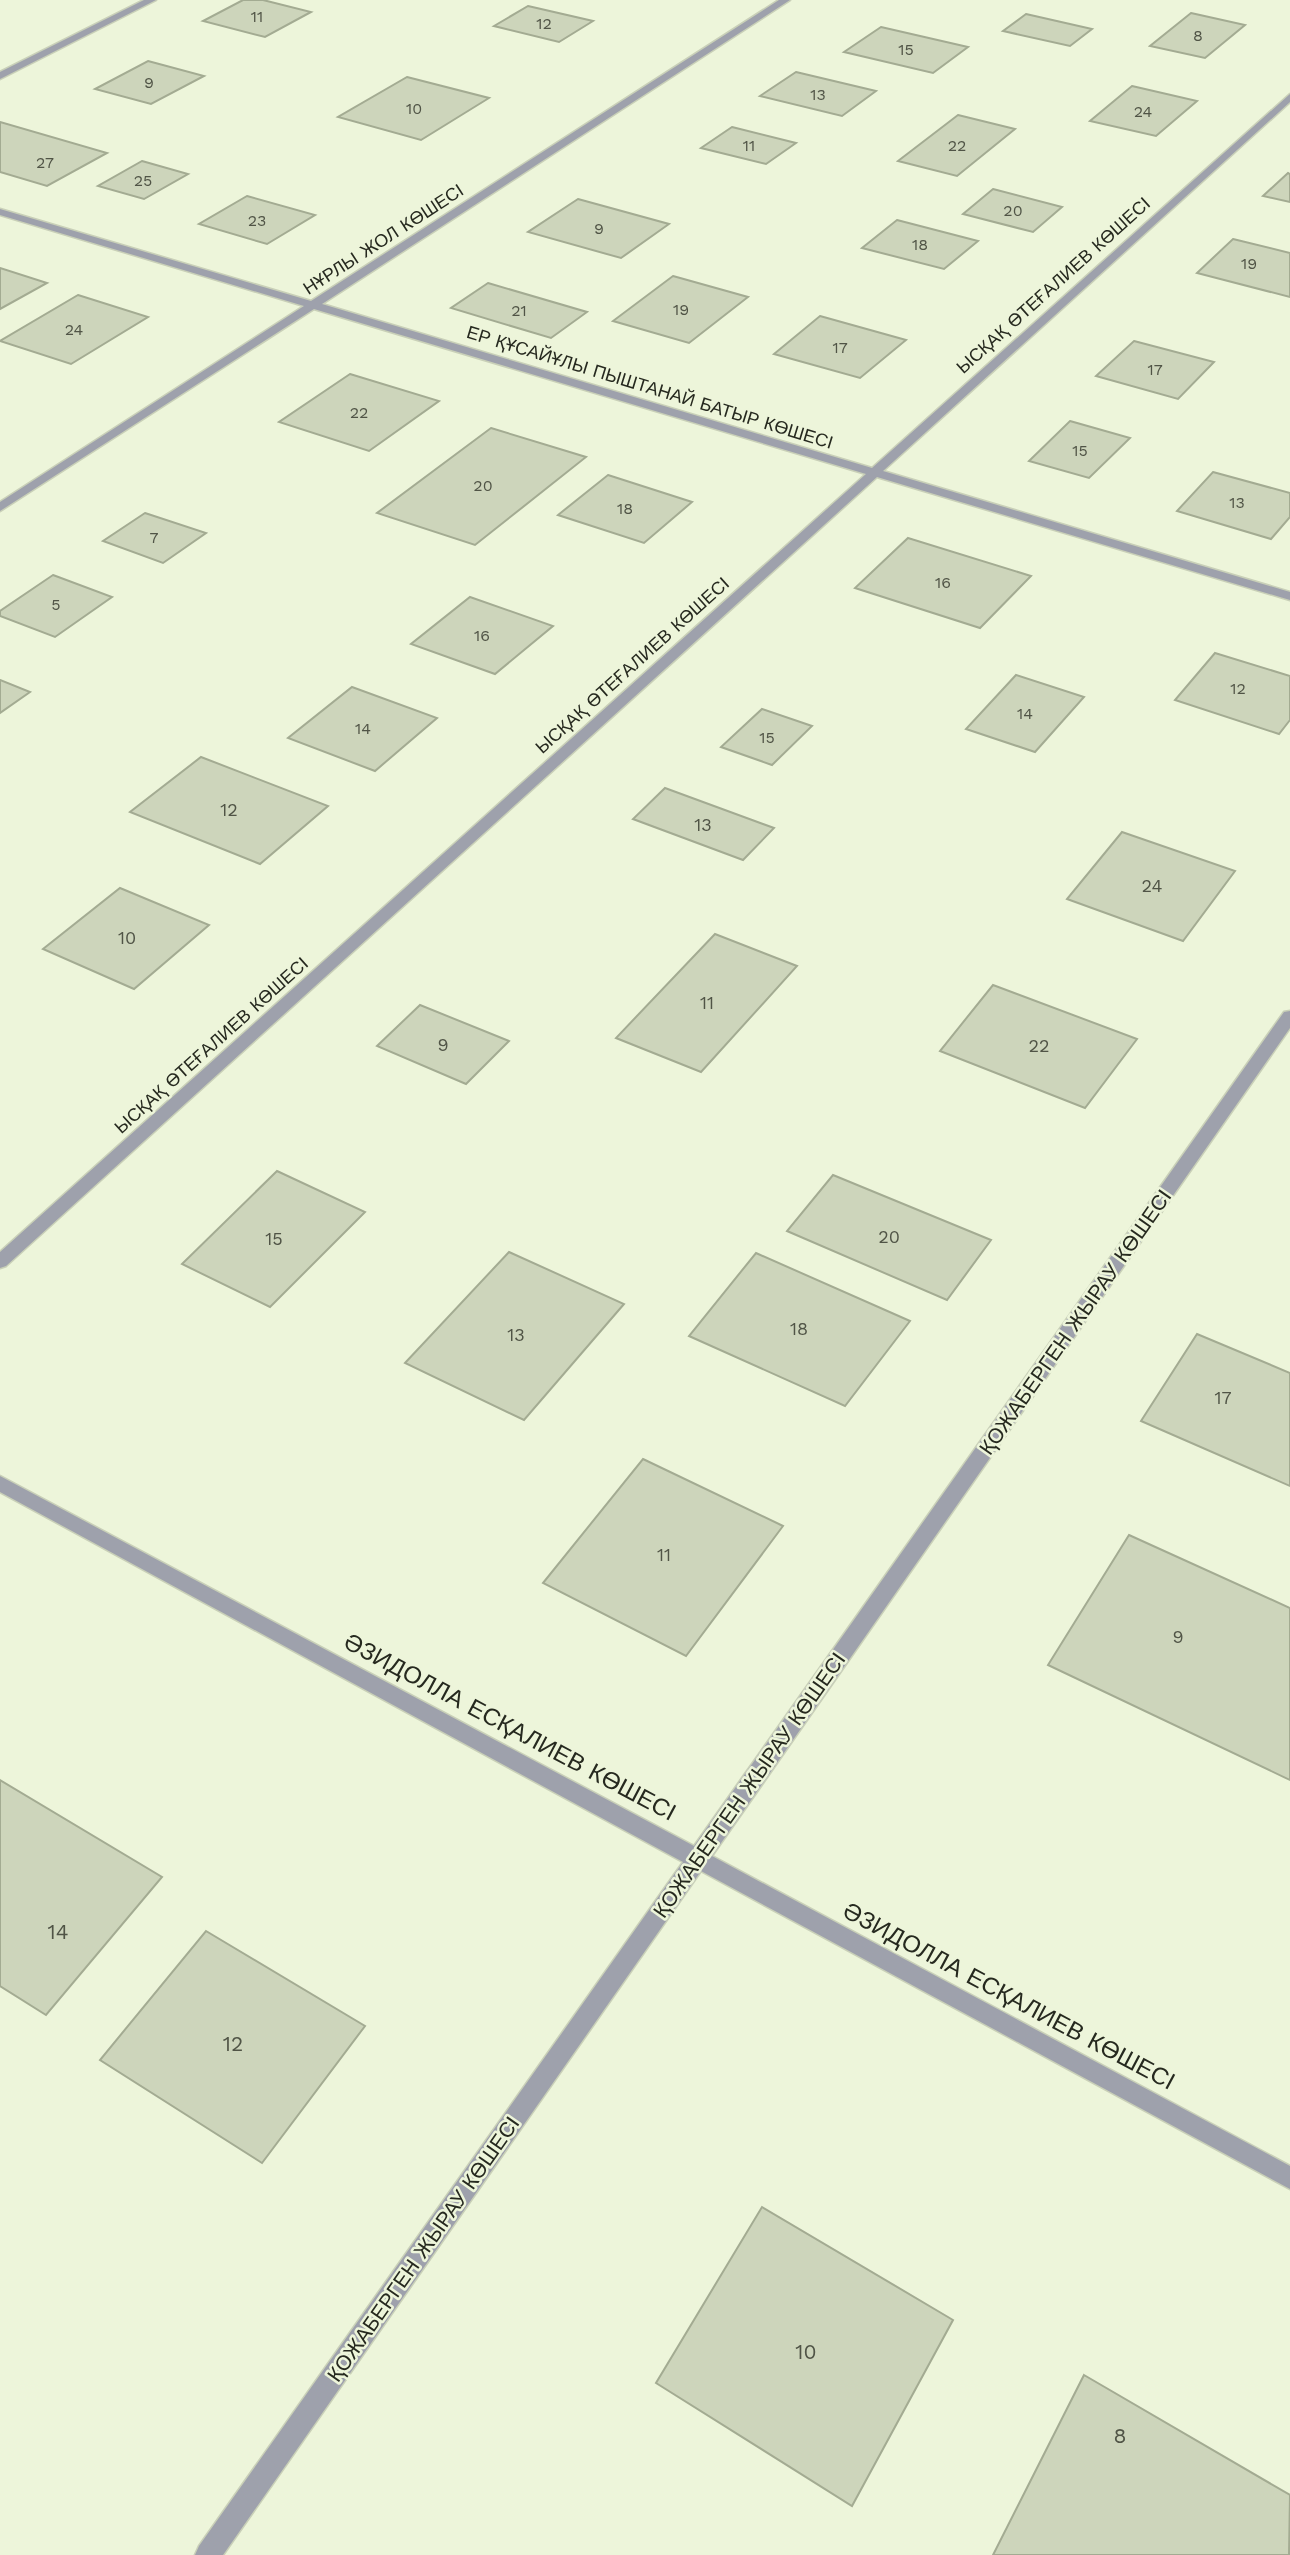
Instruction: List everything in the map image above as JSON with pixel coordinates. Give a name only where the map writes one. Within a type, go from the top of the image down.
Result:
[{"type":"street","points":[[0,76],[151,0]]},
{"type":"street","name":"НҰРЛЫ ЖОЛ КӨШЕСІ","points":[[0,507],[785,0]]},
{"type":"street","name":"ЫСҚАҚ ӨТЕҒАЛИЕВ КӨШЕСІ","points":[[0,1262],[1290,97]]},
{"type":"street","name":"ЕР ҚҰСАЙҰЛЫ ПЫШТАНАЙ БАТЫР КӨШЕСІ","points":[[0,212],[1290,596]]},
{"type":"street","name":"ҚОЖАБЕРГЕН ЖЫРАУ КӨШЕСІ","points":[[208,2555],[1290,1016]]},
{"type":"street","name":"ӘЗИДОЛЛА ЕСҚАЛИЕВ КӨШЕСІ","points":[[0,1483],[1290,2178]]},
{"type":"building","points":[[243,0],[263,0],[311,12],[265,37],[203,21]]},
{"type":"building","points":[[528,6],[593,21],[559,42],[494,26]]},
{"type":"building","points":[[1191,13],[1245,25],[1205,58],[1150,46]]},
{"type":"building","points":[[1026,14],[1092,29],[1070,46],[1003,31]]},
{"type":"building","points":[[881,27],[968,47],[933,73],[844,52]]},
{"type":"building","points":[[148,61],[204,76],[151,104],[95,89]]},
{"type":"building","points":[[796,72],[876,91],[842,116],[760,96]]},
{"type":"building","points":[[407,77],[489,98],[421,140],[338,117]]},
{"type":"building","points":[[1132,86],[1197,101],[1156,136],[1090,121]]},
{"type":"building","points":[[958,115],[1015,129],[957,176],[898,161]]},
{"type":"building","points":[[0,122],[107,153],[47,186],[0,172]]},
{"type":"building","points":[[732,127],[796,143],[766,164],[701,148]]},
{"type":"building","points":[[142,161],[188,174],[144,199],[98,186]]},
{"type":"building","points":[[1288,173],[1290,202],[1263,196]]},
{"type":"building","points":[[993,189],[1062,207],[1033,232],[963,214]]},
{"type":"building","points":[[247,196],[315,215],[267,244],[199,224]]},
{"type":"building","points":[[578,199],[669,224],[621,258],[528,232]]},
{"type":"building","points":[[897,220],[978,241],[944,269],[862,248]]},
{"type":"building","points":[[1233,239],[1290,253],[1290,297],[1197,273]]},
{"type":"building","points":[[0,268],[47,283],[0,309]]},
{"type":"building","points":[[673,276],[748,297],[689,343],[613,321]]},
{"type":"building","points":[[488,283],[587,312],[551,338],[451,308]]},
{"type":"building","points":[[78,295],[148,317],[71,364],[0,341]]},
{"type":"building","points":[[820,316],[906,340],[860,378],[774,354]]},
{"type":"building","points":[[1134,341],[1214,362],[1178,399],[1096,376]]},
{"type":"building","points":[[350,374],[439,401],[369,451],[279,422]]},
{"type":"building","points":[[1070,421],[1130,438],[1089,478],[1029,461]]},
{"type":"building","points":[[491,428],[586,457],[475,545],[377,513]]},
{"type":"building","points":[[1213,472],[1290,493],[1290,517],[1271,539],[1177,511]]},
{"type":"building","points":[[608,475],[692,502],[644,543],[558,515]]},
{"type":"building","points":[[145,513],[206,533],[163,563],[103,541]]},
{"type":"building","points":[[908,538],[1031,576],[980,628],[855,588]]},
{"type":"building","points":[[53,575],[112,597],[55,637],[0,616],[0,611]]},
{"type":"building","points":[[470,597],[553,626],[495,674],[411,644]]},
{"type":"building","points":[[1215,653],[1290,676],[1290,720],[1279,734],[1175,700]]},
{"type":"building","points":[[1016,675],[1084,697],[1035,752],[966,729]]},
{"type":"building","points":[[0,680],[30,692],[0,713]]},
{"type":"building","points":[[352,687],[437,718],[375,771],[288,738]]},
{"type":"building","points":[[762,709],[812,726],[772,765],[721,747]]},
{"type":"building","points":[[201,757],[328,806],[260,864],[130,812]]},
{"type":"building","points":[[665,788],[774,828],[743,860],[633,819]]},
{"type":"building","points":[[1122,832],[1235,871],[1183,941],[1067,899]]},
{"type":"building","points":[[120,888],[209,925],[134,989],[43,949]]},
{"type":"building","points":[[715,934],[797,966],[701,1072],[616,1038]]},
{"type":"building","points":[[993,985],[1137,1039],[1085,1108],[940,1051]]},
{"type":"building","points":[[420,1005],[509,1041],[466,1084],[377,1046]]},
{"type":"building","points":[[277,1171],[365,1212],[270,1307],[182,1264]]},
{"type":"building","points":[[833,1175],[991,1240],[947,1300],[787,1231]]},
{"type":"building","points":[[509,1252],[624,1304],[524,1420],[405,1363]]},
{"type":"building","points":[[756,1253],[910,1321],[845,1406],[689,1336]]},
{"type":"building","points":[[1197,1334],[1290,1373],[1290,1486],[1141,1421]]},
{"type":"building","points":[[643,1459],[783,1526],[686,1656],[543,1583]]},
{"type":"building","points":[[1129,1535],[1290,1608],[1290,1780],[1048,1665]]},
{"type":"building","points":[[0,1780],[162,1877],[46,2015],[0,1986]]},
{"type":"building","points":[[206,1931],[365,2026],[262,2163],[100,2060]]},
{"type":"building","points":[[762,2207],[953,2320],[852,2506],[656,2383]]},
{"type":"building","points":[[1084,2375],[1290,2495],[1289,2555],[993,2555]]}]
